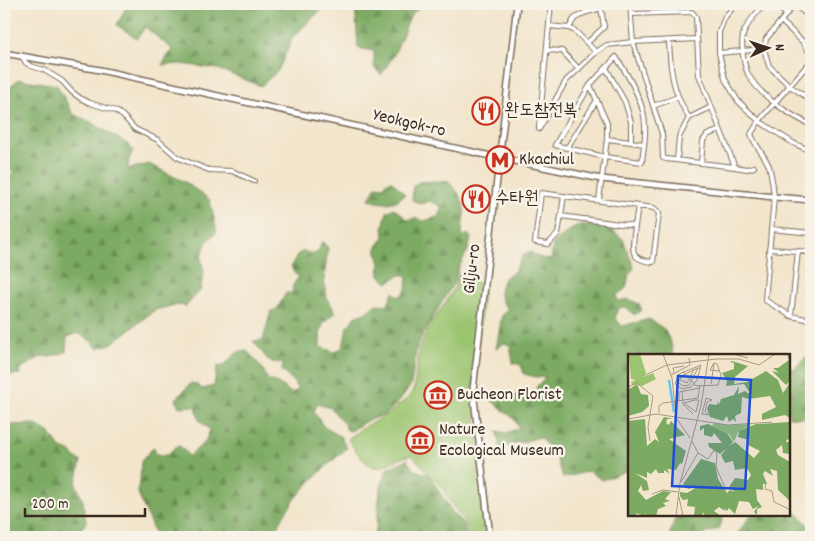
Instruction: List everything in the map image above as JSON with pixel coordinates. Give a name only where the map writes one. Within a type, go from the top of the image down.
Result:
[{"type":"street","name":"Gilju-ro","points":[[490,537],[474,390],[484,286],[517,4]]},
{"type":"street","points":[[552,4],[538,129],[566,81],[596,52],[607,45],[697,39]]},
{"type":"street","points":[[630,4],[633,42],[662,134],[663,158],[747,170],[754,167]]},
{"type":"street","points":[[736,4],[726,17],[719,32],[719,53],[725,79],[738,101],[759,121],[793,144],[811,151]]},
{"type":"street","points":[[756,4],[762,8]]},
{"type":"street","points":[[765,4],[745,28],[742,40],[748,74],[756,85],[775,103],[811,125]]},
{"type":"street","points":[[773,4],[787,14]]},
{"type":"street","points":[[811,18],[795,4],[766,39],[764,49],[769,66],[790,86],[811,100]]},
{"type":"street","points":[[569,28],[574,19],[584,13],[601,8],[604,27],[588,42]]},
{"type":"street","points":[[631,14],[692,12],[696,17],[699,75],[735,167]]},
{"type":"street","points":[[781,21],[803,42],[811,55]]},
{"type":"street","points":[[549,26],[569,28],[575,31],[596,52]]},
{"type":"street","points":[[669,41],[671,71],[678,97],[689,118]]},
{"type":"street","points":[[719,53],[764,49]]},
{"type":"street","points":[[547,50],[562,51],[579,69]]},
{"type":"street","name":"Yeokgok-ro","points":[[4,53],[119,74],[601,179],[811,200]]},
{"type":"street","points":[[22,56],[26,63],[44,70],[62,81],[80,98],[116,111],[135,129],[158,140],[177,157],[186,162],[209,170],[232,171],[254,181]]},
{"type":"street","points":[[616,57],[629,77],[644,113],[646,125],[642,162],[605,157],[554,146],[590,85],[606,68],[616,57]]},
{"type":"street","points":[[811,61],[759,121],[752,134],[754,143],[768,164],[773,182],[774,197],[765,300],[791,316],[811,320]]},
{"type":"street","points":[[606,68],[625,102],[631,122],[631,142]]},
{"type":"street","points":[[590,85],[607,123],[607,139],[599,200]]},
{"type":"street","points":[[653,106],[678,97]]},
{"type":"street","points":[[567,148],[597,100]]},
{"type":"street","points":[[677,160],[679,137],[689,118],[712,107]]},
{"type":"street","points":[[701,163],[704,141],[707,135],[720,130]]},
{"type":"street","points":[[607,139],[644,144]]},
{"type":"street","points":[[564,196],[558,234],[548,244],[535,242],[541,193],[599,200],[654,208],[659,213],[653,262],[637,258],[633,251],[638,206]]},
{"type":"street","points":[[561,216],[635,226]]},
{"type":"street","points":[[771,230],[811,233]]},
{"type":"street","points":[[769,249],[811,252]]},
{"type":"street","points":[[791,316],[798,251]]},
{"type":"green space","points":[[126,4],[327,4],[293,37],[278,71],[261,86],[218,69],[182,64],[162,65],[172,49],[145,27],[137,39],[117,25]]},
{"type":"green space","points":[[355,4],[423,4],[411,15],[394,55],[381,75],[374,68],[374,51],[358,48]]},
{"type":"green space","points":[[18,79],[57,85],[73,114],[91,122],[129,145],[133,151],[129,159],[128,169],[149,164],[185,182],[210,200],[217,232],[206,243],[201,258],[204,272],[200,291],[186,306],[175,305],[155,310],[111,344],[97,348],[91,341],[78,333],[67,337],[66,352],[49,357],[43,356],[20,369],[21,374],[4,376],[4,183],[13,173],[4,163],[4,93]]},
{"type":"green space","points":[[392,181],[405,194],[401,198],[388,203],[369,199],[376,186],[384,187],[387,182]]},
{"type":"green space","points":[[419,182],[449,182],[459,194],[464,207],[463,237],[468,234],[471,238],[455,281],[419,342],[411,385],[400,401],[384,415],[366,421],[351,431],[347,430],[331,408],[317,404],[314,412],[324,427],[340,436],[347,448],[320,472],[288,508],[275,537],[156,537],[137,489],[140,483],[141,461],[154,447],[156,454],[167,455],[175,447],[180,446],[189,456],[205,442],[210,430],[199,420],[196,406],[179,407],[176,399],[191,383],[196,384],[202,389],[214,386],[217,367],[223,366],[238,352],[247,351],[262,368],[268,380],[278,383],[291,393],[298,390],[282,371],[283,363],[270,362],[253,341],[263,340],[271,311],[277,309],[286,293],[292,293],[293,285],[299,277],[294,273],[291,266],[298,254],[304,251],[313,254],[318,252],[322,241],[328,248],[324,279],[327,298],[336,313],[322,327],[320,347],[335,352],[343,347],[347,327],[355,317],[365,313],[376,304],[387,305],[393,292],[399,297],[406,290],[407,275],[400,275],[387,283],[379,274],[380,264],[376,248],[384,237],[383,227],[387,212],[394,208],[408,220],[415,218],[424,221],[440,216],[441,206],[430,201],[421,204],[412,200],[413,186]]},
{"type":"green space","points":[[581,224],[608,227],[623,239],[634,268],[629,274],[626,288],[616,296],[618,301],[628,299],[639,304],[642,310],[634,315],[625,307],[618,308],[615,318],[622,326],[649,319],[664,329],[671,343],[673,354],[628,354],[628,470],[602,480],[589,471],[563,478],[555,455],[540,437],[500,448],[497,431],[506,433],[519,428],[514,419],[492,401],[496,393],[513,394],[522,400],[535,398],[537,386],[546,377],[524,374],[521,365],[513,363],[510,345],[504,343],[496,349],[502,315],[508,309],[501,298],[501,287],[504,278],[513,273],[523,255],[531,252],[538,257],[551,260],[553,244],[567,232]]},
{"type":"green space","points":[[459,274],[484,286],[473,390],[490,537],[471,537],[462,517],[452,505],[441,486],[411,455],[380,467],[375,467],[365,462],[348,439],[364,427],[385,416],[408,398],[414,388],[419,350],[429,325],[454,289]]},
{"type":"green space","points":[[811,352],[811,418],[790,417],[790,367],[794,369]]},
{"type":"green space","points":[[34,424],[49,432],[60,448],[70,451],[75,458],[81,461],[76,484],[83,501],[86,522],[76,537],[4,537],[4,436],[11,425]]},
{"type":"green space","points":[[408,459],[407,461],[414,470],[428,474],[453,513],[463,523],[468,537],[373,537],[376,530],[380,490],[387,469]]},
{"type":"green space","points":[[790,486],[795,511],[811,528],[811,537],[735,537],[750,516],[790,516]]},
{"type":"green space","points":[[676,516],[724,516],[719,529],[706,533],[703,537],[669,537]]},
{"type":"place","name":"완도참전복","points":[[486,111]]},
{"type":"place","name":"Kkachiul","points":[[500,160]]},
{"type":"place","name":"수타원","points":[[476,199]]},
{"type":"place","name":"Bucheon Florist","points":[[438,395]]},
{"type":"place","name":"Nature Ecological Museum","points":[[420,440]]}]
